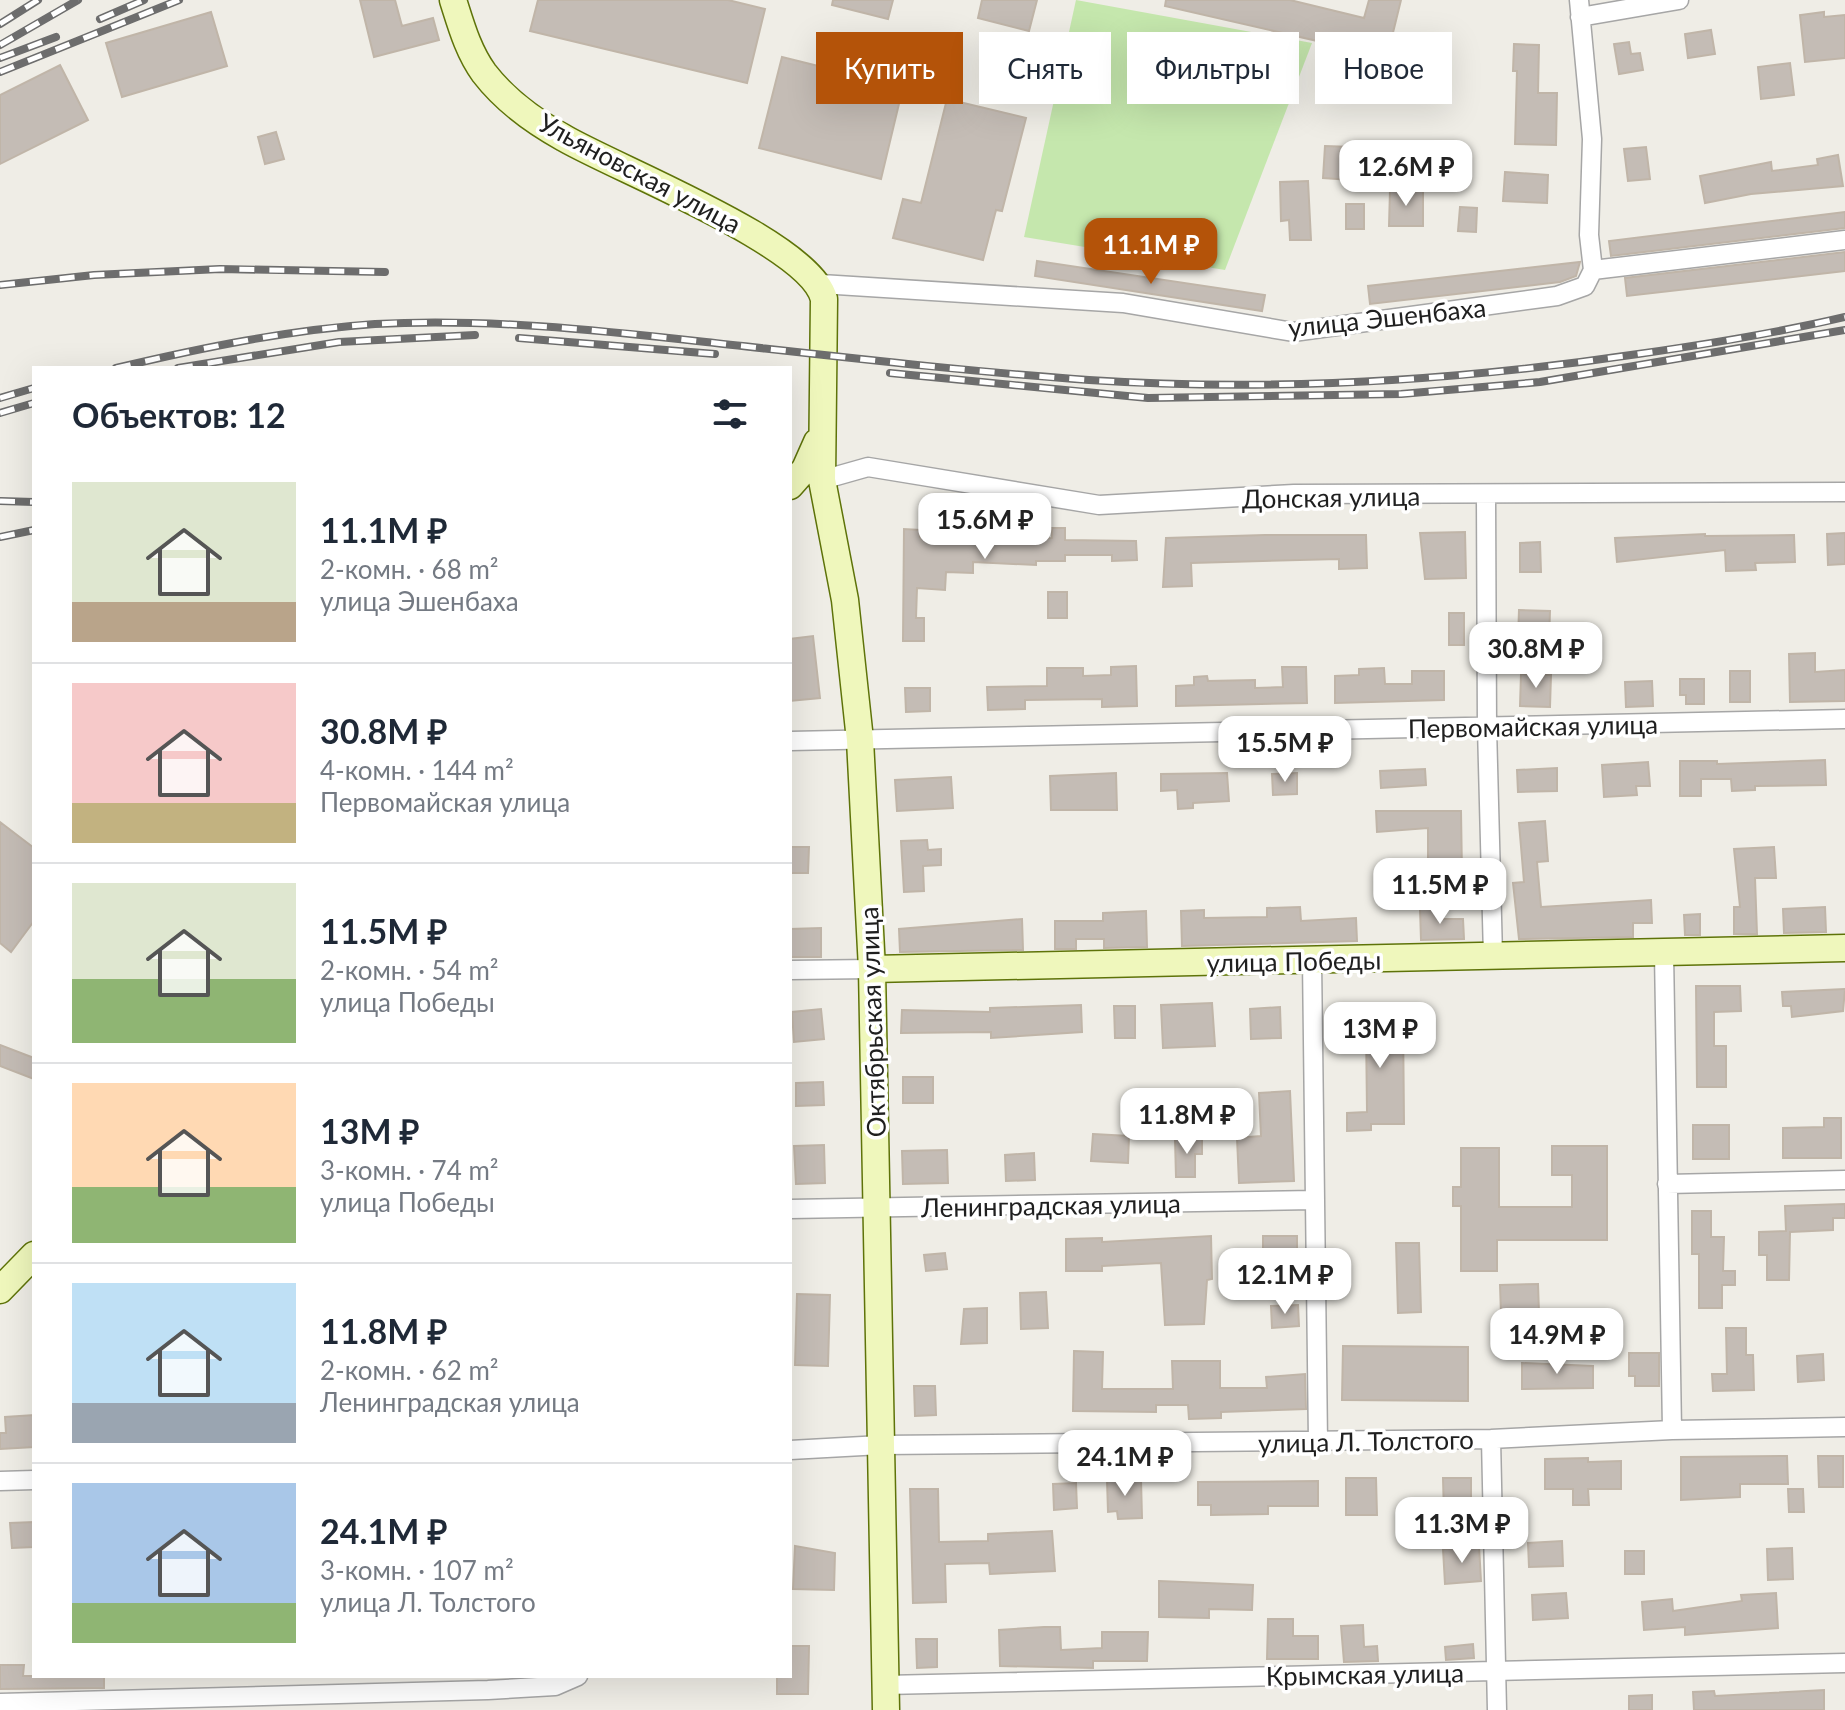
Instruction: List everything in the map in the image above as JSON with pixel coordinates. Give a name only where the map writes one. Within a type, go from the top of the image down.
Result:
[{"type":"main road","name":"Ульяновская улица","points":[[453,0],[466,42],[478,64],[512,102],[571,142],[752,233],[821,284]]},
{"type":"main road","name":"Октябрьская улица","points":[[821,284],[822,480],[845,600],[860,740],[872,969],[885,1697]]},
{"type":"main road","points":[[792,484],[805,469],[820,436]]},
{"type":"main road","name":"улица Победы","points":[[872,969],[1845,948]]},
{"type":"main road","points":[[0,1290],[32,1257]]},
{"type":"street","points":[[1679,0],[1580,9],[1592,139],[1589,235],[1593,270],[1845,240]]},
{"type":"street","name":"улица Эшенбаха","points":[[821,284],[1123,303],[1293,332],[1557,296],[1585,286],[1593,270]]},
{"type":"street","name":"Донская улица","points":[[822,480],[868,467],[1099,505],[1294,494],[1486,496],[1845,492]]},
{"type":"street","points":[[1486,496],[1487,727],[1493,956]]},
{"type":"street","name":"Первомайская улица","points":[[792,741],[1845,719]]},
{"type":"street","points":[[1664,953],[1672,1430]]},
{"type":"street","points":[[1312,960],[1318,1442]]},
{"type":"street","name":"улица Победы","points":[[792,970],[872,969]]},
{"type":"street","points":[[1667,1184],[1845,1180]]},
{"type":"street","name":"Ленинградская улица","points":[[792,1209],[1313,1200]]},
{"type":"street","name":"улица Л. Толстого","points":[[792,1450],[881,1445],[1491,1439],[1672,1430],[1845,1427]]},
{"type":"street","points":[[1491,1439],[1497,1710]]},
{"type":"street","points":[[0,1481],[32,1480]]},
{"type":"street","name":"Крымская улица","points":[[885,1697],[1496,1670],[1845,1663]]},
{"type":"street","points":[[0,1703],[488,1690],[555,1686],[573,1678]]},
{"type":"green space","points":[[1076,0],[1252,32],[1127,32],[1127,104],[1289,104],[1225,270],[1024,237],[1053,104],[1111,104],[1111,32],[1069,32]]},
{"type":"green space","points":[[1299,41],[1312,43],[1299,77]]},
{"type":"building","points":[[360,0],[395,0],[402,26],[433,18],[439,40],[374,57]]},
{"type":"building","points":[[538,0],[728,0],[765,9],[747,83],[530,31]]},
{"type":"building","points":[[833,0],[893,0],[888,19],[832,5]]},
{"type":"building","points":[[982,0],[1037,0],[1029,31],[978,18]]},
{"type":"building","points":[[1166,0],[1290,0],[1364,18],[1369,0],[1401,0],[1393,32],[1315,32],[1315,40],[1299,37],[1299,32],[1278,32],[1165,6]]},
{"type":"building","points":[[211,12],[227,66],[122,97],[106,43]]},
{"type":"building","points":[[1824,12],[1824,17],[1845,15],[1845,58],[1805,62],[1800,15]]},
{"type":"building","points":[[1711,30],[1715,54],[1688,58],[1685,34]]},
{"type":"building","points":[[1629,42],[1631,54],[1640,53],[1643,70],[1619,74],[1614,44]]},
{"type":"building","points":[[1514,44],[1539,45],[1538,93],[1557,93],[1556,145],[1515,144],[1517,71],[1513,71]]},
{"type":"building","points":[[782,57],[816,65],[816,104],[899,104],[881,179],[759,148]]},
{"type":"building","points":[[1790,63],[1794,95],[1761,99],[1758,67]]},
{"type":"building","points":[[60,65],[88,120],[0,164],[0,95]]},
{"type":"building","points":[[963,103],[1026,118],[1002,211],[996,210],[983,260],[893,238],[903,199],[921,203],[946,104]]},
{"type":"building","points":[[276,132],[284,159],[265,164],[258,137]]},
{"type":"building","points":[[1325,146],[1352,147],[1351,180],[1323,178]]},
{"type":"building","points":[[1646,147],[1650,179],[1628,181],[1624,149]]},
{"type":"building","points":[[1838,155],[1843,186],[1751,194],[1705,203],[1700,176],[1771,162],[1772,171],[1818,165],[1817,159]]},
{"type":"building","points":[[1505,172],[1548,175],[1547,203],[1503,201]]},
{"type":"building","points":[[1308,181],[1311,240],[1290,240],[1289,220],[1281,221],[1280,182]]},
{"type":"building","points":[[1390,190],[1423,191],[1423,226],[1389,226]]},
{"type":"building","points":[[1346,204],[1364,204],[1364,229],[1346,229]]},
{"type":"building","points":[[1460,207],[1477,208],[1476,232],[1458,231]]},
{"type":"building","points":[[1845,212],[1845,228],[1611,256],[1609,241]]},
{"type":"building","points":[[1845,252],[1845,271],[1627,296],[1625,278]]},
{"type":"building","points":[[1037,261],[1265,295],[1262,311],[1035,276]]},
{"type":"building","points":[[1580,262],[1576,276],[1560,282],[1370,304],[1368,286]]},
{"type":"building","points":[[1052,528],[1065,528],[1065,540],[1136,541],[1137,560],[1112,561],[1112,555],[1065,555],[1065,561],[1036,561],[1036,565],[973,562],[973,573],[946,572],[945,590],[917,588],[916,618],[924,618],[924,641],[903,641],[904,529],[920,530],[920,537],[974,541],[1001,540],[1001,529],[1017,529],[1018,539],[1052,538]]},
{"type":"building","points":[[1465,532],[1466,578],[1425,579],[1420,533]]},
{"type":"building","points":[[1845,533],[1845,564],[1828,565],[1827,534]]},
{"type":"building","points":[[1705,534],[1794,535],[1795,562],[1755,563],[1756,570],[1726,571],[1725,550],[1617,562],[1615,538]]},
{"type":"building","points":[[1366,535],[1367,568],[1339,569],[1339,559],[1191,563],[1192,586],[1163,587],[1166,538]]},
{"type":"building","points":[[1540,542],[1541,572],[1520,572],[1520,543]]},
{"type":"building","points":[[1048,592],[1067,592],[1067,618],[1048,618]]},
{"type":"building","points":[[1519,610],[1550,611],[1549,641],[1518,640]]},
{"type":"building","points":[[1449,613],[1464,613],[1464,645],[1449,645]]},
{"type":"building","points":[[813,636],[820,698],[792,701],[792,639]]},
{"type":"building","points":[[1815,653],[1815,672],[1845,670],[1845,701],[1790,702],[1789,654]]},
{"type":"building","points":[[1136,666],[1137,706],[1102,707],[1102,699],[1025,700],[1025,709],[988,710],[987,687],[1047,686],[1047,668],[1083,668],[1083,676],[1111,675],[1111,667]]},
{"type":"building","points":[[1282,667],[1306,667],[1307,703],[1176,706],[1176,686],[1194,685],[1194,677],[1207,676],[1208,681],[1255,680],[1255,688],[1283,687]]},
{"type":"building","points":[[1384,668],[1385,684],[1412,684],[1412,671],[1444,671],[1444,700],[1335,703],[1335,676],[1359,675],[1359,669]]},
{"type":"building","points":[[1730,671],[1750,671],[1750,702],[1730,702]]},
{"type":"building","points":[[1521,674],[1551,675],[1550,707],[1520,706]]},
{"type":"building","points":[[1680,679],[1704,679],[1704,704],[1686,704],[1686,695],[1680,695]]},
{"type":"building","points":[[1652,681],[1653,706],[1626,707],[1625,682]]},
{"type":"building","points":[[905,688],[930,688],[930,711],[906,712]]},
{"type":"building","points":[[1825,760],[1826,785],[1755,786],[1755,790],[1732,791],[1731,779],[1701,779],[1701,796],[1680,796],[1680,761],[1717,761],[1717,764]]},
{"type":"building","points":[[1648,762],[1650,786],[1636,786],[1637,795],[1604,797],[1602,765]]},
{"type":"building","points":[[1557,768],[1557,791],[1518,792],[1517,770]]},
{"type":"building","points":[[1425,769],[1426,785],[1381,788],[1380,771]]},
{"type":"building","points":[[1116,773],[1117,810],[1051,810],[1050,776]]},
{"type":"building","points":[[1227,773],[1229,801],[1193,803],[1193,808],[1178,809],[1177,790],[1161,791],[1161,774]]},
{"type":"building","points":[[1297,773],[1297,794],[1273,795],[1272,774]]},
{"type":"building","points":[[951,777],[953,808],[897,811],[895,780]]},
{"type":"building","points":[[1376,811],[1461,811],[1462,874],[1443,874],[1443,866],[1428,866],[1428,828],[1377,832]]},
{"type":"building","points":[[1545,821],[1548,861],[1537,862],[1541,907],[1651,900],[1652,923],[1633,923],[1633,937],[1519,939],[1513,883],[1524,882],[1519,823]]},
{"type":"building","points":[[0,822],[32,846],[32,924],[11,952],[0,943]]},
{"type":"building","points":[[927,840],[928,850],[941,849],[941,865],[923,866],[924,891],[904,892],[901,841]]},
{"type":"building","points":[[792,847],[809,847],[808,873],[792,873]]},
{"type":"building","points":[[1774,847],[1776,878],[1755,878],[1757,934],[1734,934],[1734,907],[1740,907],[1734,849]]},
{"type":"building","points":[[1300,907],[1301,921],[1356,918],[1357,941],[1182,946],[1181,911],[1204,910],[1204,918],[1267,917],[1267,908]]},
{"type":"building","points":[[1438,907],[1439,919],[1463,919],[1464,939],[1421,940],[1420,908]]},
{"type":"building","points":[[1825,907],[1826,932],[1784,933],[1783,909]]},
{"type":"building","points":[[1146,911],[1147,947],[1104,948],[1104,939],[1076,939],[1076,949],[1055,949],[1055,921],[1103,921],[1103,913]]},
{"type":"building","points":[[1700,914],[1700,935],[1685,935],[1684,915]]},
{"type":"building","points":[[1022,919],[1023,950],[900,952],[899,929]]},
{"type":"building","points":[[821,928],[821,957],[792,957],[792,929]]},
{"type":"building","points":[[1696,986],[1740,986],[1741,1011],[1714,1012],[1714,1046],[1726,1046],[1726,1087],[1697,1087]]},
{"type":"building","points":[[1845,989],[1843,1011],[1792,1017],[1791,1006],[1783,1006],[1782,992]]},
{"type":"building","points":[[1212,1003],[1215,1046],[1163,1048],[1161,1005]]},
{"type":"building","points":[[1081,1005],[1082,1032],[991,1038],[991,1032],[901,1033],[902,1010],[990,1012],[990,1008]]},
{"type":"building","points":[[1114,1006],[1135,1006],[1135,1038],[1115,1038]]},
{"type":"building","points":[[1280,1007],[1281,1038],[1251,1039],[1250,1009]]},
{"type":"building","points":[[821,1009],[824,1039],[794,1042],[792,1012]]},
{"type":"building","points":[[1370,1009],[1370,1017],[1403,1016],[1404,1124],[1371,1124],[1371,1130],[1347,1131],[1347,1113],[1367,1112],[1366,1027],[1345,1028],[1344,1010]]},
{"type":"building","points":[[0,1045],[32,1057],[32,1078],[0,1066]]},
{"type":"building","points":[[903,1077],[933,1077],[933,1103],[903,1103]]},
{"type":"building","points":[[823,1082],[824,1105],[796,1106],[796,1083]]},
{"type":"building","points":[[1290,1091],[1294,1181],[1239,1183],[1237,1138],[1261,1136],[1259,1093]]},
{"type":"building","points":[[1824,1118],[1841,1118],[1841,1158],[1783,1158],[1783,1128],[1824,1127]]},
{"type":"building","points":[[1693,1125],[1729,1125],[1729,1159],[1693,1159]]},
{"type":"building","points":[[1093,1134],[1129,1136],[1128,1163],[1091,1161]]},
{"type":"building","points":[[1202,1138],[1202,1154],[1195,1154],[1195,1177],[1176,1177],[1175,1139]]},
{"type":"building","points":[[824,1145],[825,1183],[796,1184],[794,1146]]},
{"type":"building","points":[[1552,1146],[1607,1146],[1607,1240],[1497,1240],[1497,1271],[1461,1271],[1461,1206],[1453,1206],[1453,1187],[1461,1187],[1461,1148],[1499,1148],[1499,1207],[1572,1207],[1572,1175],[1552,1175]]},
{"type":"building","points":[[947,1150],[948,1183],[903,1184],[902,1151]]},
{"type":"building","points":[[1034,1153],[1035,1180],[1006,1181],[1005,1155]]},
{"type":"building","points":[[1845,1204],[1845,1218],[1833,1218],[1833,1230],[1790,1232],[1789,1280],[1767,1280],[1767,1255],[1759,1255],[1759,1232],[1786,1231],[1785,1206]]},
{"type":"building","points":[[1692,1211],[1711,1211],[1711,1237],[1724,1237],[1723,1271],[1735,1271],[1735,1285],[1722,1285],[1722,1308],[1699,1308],[1699,1254],[1692,1254]]},
{"type":"building","points":[[1211,1236],[1212,1279],[1207,1280],[1204,1324],[1165,1325],[1161,1263],[1102,1266],[1102,1271],[1066,1271],[1066,1239],[1102,1238],[1102,1242]]},
{"type":"building","points":[[1263,1236],[1297,1236],[1297,1271],[1263,1271]]},
{"type":"building","points":[[1396,1243],[1419,1243],[1421,1312],[1398,1313]]},
{"type":"building","points":[[945,1253],[947,1269],[926,1271],[924,1255]]},
{"type":"building","points":[[1538,1284],[1539,1313],[1501,1314],[1500,1285]]},
{"type":"building","points":[[1046,1292],[1048,1328],[1021,1329],[1020,1293]]},
{"type":"building","points":[[797,1294],[830,1295],[828,1366],[795,1365]]},
{"type":"building","points":[[1298,1305],[1299,1326],[1272,1328],[1271,1306]]},
{"type":"building","points":[[987,1308],[987,1343],[961,1344],[964,1309]]},
{"type":"building","points":[[1726,1328],[1746,1328],[1746,1355],[1753,1355],[1754,1390],[1713,1391],[1712,1374],[1727,1374]]},
{"type":"building","points":[[1343,1346],[1468,1347],[1468,1401],[1342,1400]]},
{"type":"building","points":[[1074,1351],[1103,1352],[1102,1389],[1173,1389],[1172,1361],[1220,1361],[1220,1388],[1267,1388],[1266,1377],[1305,1374],[1306,1409],[1221,1412],[1221,1418],[1189,1419],[1188,1405],[1156,1405],[1156,1412],[1073,1411]]},
{"type":"building","points":[[1629,1353],[1659,1353],[1659,1386],[1635,1386],[1635,1376],[1629,1376]]},
{"type":"building","points":[[1823,1354],[1824,1380],[1798,1382],[1797,1356]]},
{"type":"building","points":[[1522,1363],[1593,1366],[1593,1388],[1522,1389]]},
{"type":"building","points":[[914,1386],[935,1386],[936,1415],[915,1416]]},
{"type":"building","points":[[32,1415],[32,1447],[0,1449],[0,1433],[6,1433],[5,1417]]},
{"type":"building","points":[[1787,1456],[1788,1484],[1740,1484],[1740,1497],[1681,1500],[1681,1457]]},
{"type":"building","points":[[1818,1456],[1843,1456],[1843,1487],[1819,1487]]},
{"type":"building","points":[[1588,1458],[1588,1462],[1621,1461],[1621,1489],[1588,1489],[1589,1505],[1573,1505],[1573,1489],[1545,1489],[1545,1459]]},
{"type":"building","points":[[1346,1478],[1376,1478],[1377,1515],[1346,1515]]},
{"type":"building","points":[[1443,1478],[1471,1478],[1471,1516],[1444,1516]]},
{"type":"building","points":[[1141,1479],[1142,1518],[1118,1519],[1117,1511],[1108,1512],[1107,1480]]},
{"type":"building","points":[[1318,1481],[1318,1506],[1268,1506],[1268,1514],[1211,1515],[1211,1505],[1198,1505],[1198,1482]]},
{"type":"building","points":[[1076,1483],[1077,1508],[1054,1510],[1053,1484]]},
{"type":"building","points":[[910,1489],[938,1489],[939,1542],[988,1541],[988,1534],[1052,1531],[1055,1571],[990,1574],[989,1563],[945,1564],[946,1602],[913,1603]]},
{"type":"building","points":[[1788,1489],[1803,1489],[1804,1512],[1789,1512]]},
{"type":"building","points":[[32,1522],[32,1547],[12,1548],[10,1523]]},
{"type":"building","points":[[1562,1541],[1563,1566],[1529,1567],[1528,1543]]},
{"type":"building","points":[[795,1546],[835,1553],[834,1590],[793,1589]]},
{"type":"building","points":[[1479,1546],[1481,1581],[1445,1584],[1443,1549]]},
{"type":"building","points":[[1792,1548],[1793,1579],[1768,1580],[1767,1549]]},
{"type":"building","points":[[1625,1551],[1644,1551],[1644,1574],[1625,1574]]},
{"type":"building","points":[[1159,1581],[1253,1585],[1252,1610],[1209,1609],[1209,1618],[1159,1617]]},
{"type":"building","points":[[1566,1593],[1568,1618],[1533,1620],[1532,1595]]},
{"type":"building","points":[[1776,1593],[1778,1628],[1685,1635],[1685,1627],[1644,1630],[1642,1602],[1672,1599],[1673,1611],[1742,1601],[1741,1595]]},
{"type":"building","points":[[1268,1619],[1293,1619],[1293,1636],[1318,1636],[1318,1659],[1267,1659]]},
{"type":"building","points":[[1363,1625],[1364,1647],[1377,1646],[1378,1661],[1344,1662],[1341,1626]]},
{"type":"building","points":[[1060,1627],[1061,1650],[1102,1648],[1102,1632],[1148,1632],[1147,1661],[1093,1661],[1093,1668],[1000,1666],[999,1630]]},
{"type":"building","points":[[916,1639],[937,1639],[937,1667],[917,1668]]},
{"type":"building","points":[[1473,1644],[1474,1658],[1446,1660],[1445,1647]]},
{"type":"building","points":[[792,1646],[809,1646],[808,1694],[777,1694],[777,1678],[792,1678]]},
{"type":"building","points":[[0,1665],[24,1665],[23,1676],[32,1678],[104,1678],[104,1688],[0,1689]]},
{"type":"building","points":[[1824,1690],[1824,1710],[1694,1710],[1693,1692],[1714,1691],[1715,1696]]},
{"type":"building","points":[[1652,1695],[1652,1710],[1629,1710],[1629,1696]]},
{"type":"railway","points":[[0,24],[38,0]]},
{"type":"railway","points":[[0,45],[78,0]]},
{"type":"railway","points":[[100,19],[144,0]]},
{"type":"railway","points":[[0,72],[179,0]]},
{"type":"railway","points":[[0,58],[56,37]]},
{"type":"railway","points":[[0,285],[94,275],[220,269],[385,272]]},
{"type":"railway","points":[[125,366],[277,335],[375,324],[458,323],[582,329],[945,368],[1089,380],[1296,384],[1433,377],[1570,363],[1716,342],[1845,317]]},
{"type":"railway","points":[[890,373],[1148,398],[1401,394],[1540,382],[1845,330]]},
{"type":"railway","points":[[190,366],[339,342],[475,335]]},
{"type":"railway","points":[[519,338],[715,354]]},
{"type":"railway","points":[[0,398],[32,389]]},
{"type":"railway","points":[[0,413],[32,404]]},
{"type":"railway","points":[[0,501],[32,502]]},
{"type":"railway","points":[[0,537],[32,530]]}]
